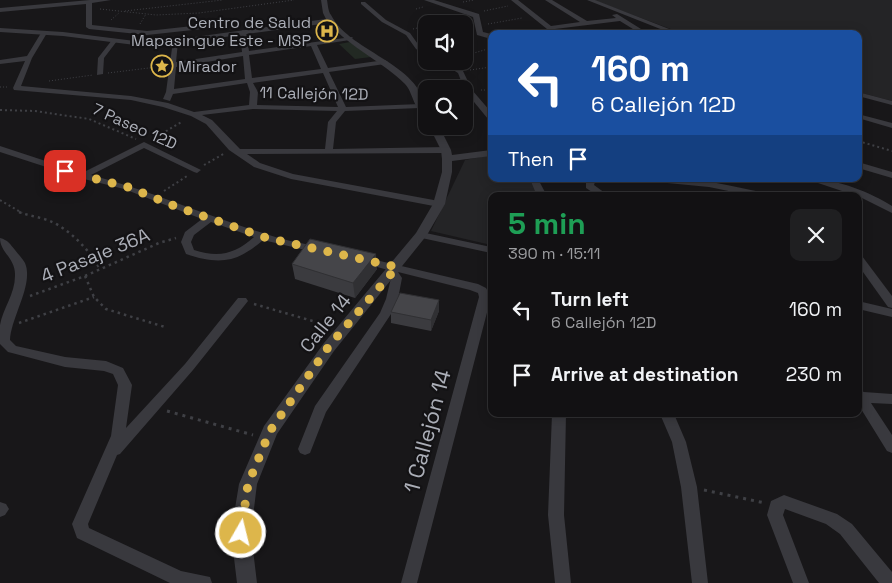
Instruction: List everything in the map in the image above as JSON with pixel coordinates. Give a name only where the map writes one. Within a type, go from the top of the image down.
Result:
[{"type":"street","points":[[0,10],[89,5],[108,0]]},
{"type":"street","points":[[324,0],[327,15],[331,21],[350,38],[385,62],[411,85],[418,99]]},
{"type":"street","points":[[427,0],[476,16],[480,33],[488,36]]},
{"type":"street","points":[[514,0],[552,30]]},
{"type":"street","points":[[548,0],[585,23]]},
{"type":"street","points":[[590,0],[604,7],[668,30]]},
{"type":"street","points":[[363,3],[384,21],[408,34],[418,48]]},
{"type":"street","points":[[89,5],[89,27],[147,33],[210,26]]},
{"type":"street","points":[[604,7],[639,30]]},
{"type":"street","points":[[549,28],[621,20]]},
{"type":"street","points":[[0,30],[151,45],[331,21]]},
{"type":"street","name":"11 Callejón 12D","points":[[243,32],[249,81],[254,92],[252,107],[418,109]]},
{"type":"street","points":[[44,33],[29,58],[16,88],[131,98],[165,106],[194,114],[209,122],[239,152],[257,165],[291,176],[439,204]]},
{"type":"street","points":[[174,65],[350,38]]},
{"type":"street","points":[[98,74],[101,58],[114,41]]},
{"type":"street","points":[[165,106],[170,92],[175,42]]},
{"type":"street","points":[[313,44],[343,109],[332,122],[329,151]]},
{"type":"street","points":[[0,62],[29,58]]},
{"type":"street","points":[[170,92],[385,62]]},
{"type":"street","points":[[458,70],[462,72],[469,91],[488,114]]},
{"type":"street","points":[[862,95],[892,103]]},
{"type":"street","points":[[477,101],[488,102]]},
{"type":"street","points":[[194,114],[252,107]]},
{"type":"street","points":[[862,117],[892,126]]},
{"type":"street","points":[[438,135],[447,154]]},
{"type":"street","points":[[83,176],[144,144]]},
{"type":"street","name":"7 Paseo 12D","points":[[144,144],[197,170]]},
{"type":"street","points":[[0,149],[83,176],[128,187],[261,236],[332,253]]},
{"type":"street","points":[[239,152],[488,153]]},
{"type":"street","name":"Calle 14","points":[[247,583],[241,533],[248,484],[270,431],[329,346],[421,236],[439,204],[447,172],[447,154]]},
{"type":"street","points":[[862,166],[892,175]]},
{"type":"street","points":[[589,182],[589,186],[598,192]]},
{"type":"street","points":[[688,182],[746,192]]},
{"type":"street","points":[[821,182],[856,192]]},
{"type":"street","points":[[862,194],[882,203],[892,210]]},
{"type":"street","points":[[210,218],[189,234],[186,242],[190,252],[217,260],[229,258],[248,248],[261,236]]},
{"type":"street","points":[[421,236],[488,249]]},
{"type":"street","points":[[0,241],[4,243],[20,263],[20,289],[12,302],[4,329],[4,341],[12,349],[65,362],[106,366],[118,372],[125,385],[118,436],[80,524],[83,532],[180,579],[204,583]]},
{"type":"street","points":[[305,449],[320,410],[385,314],[392,299],[397,278],[394,270],[350,257]]},
{"type":"street","points":[[862,263],[892,304]]},
{"type":"street","name":"1 Callejón 14","points":[[394,270],[474,287],[482,291],[485,297],[410,583]]},
{"type":"street","points":[[109,457],[154,408],[242,301]]},
{"type":"street","points":[[862,306],[892,313]]},
{"type":"street","points":[[862,396],[892,399]]},
{"type":"street","points":[[862,402],[892,447]]},
{"type":"street","points":[[559,417],[556,515],[563,583]]},
{"type":"street","points":[[668,417],[679,442],[689,487],[700,583]]},
{"type":"street","points":[[801,583],[775,515],[776,506],[784,502],[830,519],[846,529],[890,583]]},
{"type":"path","points":[[120,12],[223,0]]},
{"type":"path","points":[[89,5],[120,12],[156,15],[199,13],[294,0]]},
{"type":"path","points":[[470,14],[520,4]]},
{"type":"path","points":[[479,25],[534,16]]},
{"type":"path","points":[[473,53],[488,49]]},
{"type":"path","points":[[42,82],[174,65]]},
{"type":"path","points":[[462,72],[488,68]]},
{"type":"path","points":[[0,87],[18,86]]},
{"type":"path","name":"7 Paseo 12D","points":[[0,110],[34,110],[89,119],[144,144]]},
{"type":"path","points":[[144,144],[194,114]]},
{"type":"path","points":[[862,142],[892,151]]},
{"type":"path","points":[[0,200],[20,213],[50,221],[62,227],[95,258],[100,270]]},
{"type":"path","name":"4 Pasaje 36A","points":[[12,302],[100,270],[159,243],[189,234]]},
{"type":"path","points":[[85,276],[94,297],[106,309],[165,327]]},
{"type":"path","points":[[4,329],[94,297]]},
{"type":"path","points":[[242,301],[344,329]]},
{"type":"path","points":[[154,408],[267,438]]},
{"type":"path","points":[[689,487],[776,506]]},
{"type":"shaded area","points":[[593,0],[892,0],[892,101],[862,93],[862,30],[673,30]]},
{"type":"shaded area","points":[[350,42],[371,57],[355,59],[339,44]]},
{"type":"shaded area","points":[[488,156],[488,182],[533,182],[538,192],[488,192],[488,244],[431,231],[465,160]]},
{"type":"building","points":[[310,239],[376,254],[353,283],[292,264]]},
{"type":"building","points":[[400,293],[439,300],[431,320],[391,312]]},
{"type":"place","name":"Centro de Salud Mapasingue Este - MSP","points":[[327,31]]},
{"type":"place","name":"Mirador","points":[[162,66]]},
{"type":"route","points":[[65,171],[128,187],[177,207],[267,238],[397,267],[329,346],[270,431],[248,484],[241,533]]}]
